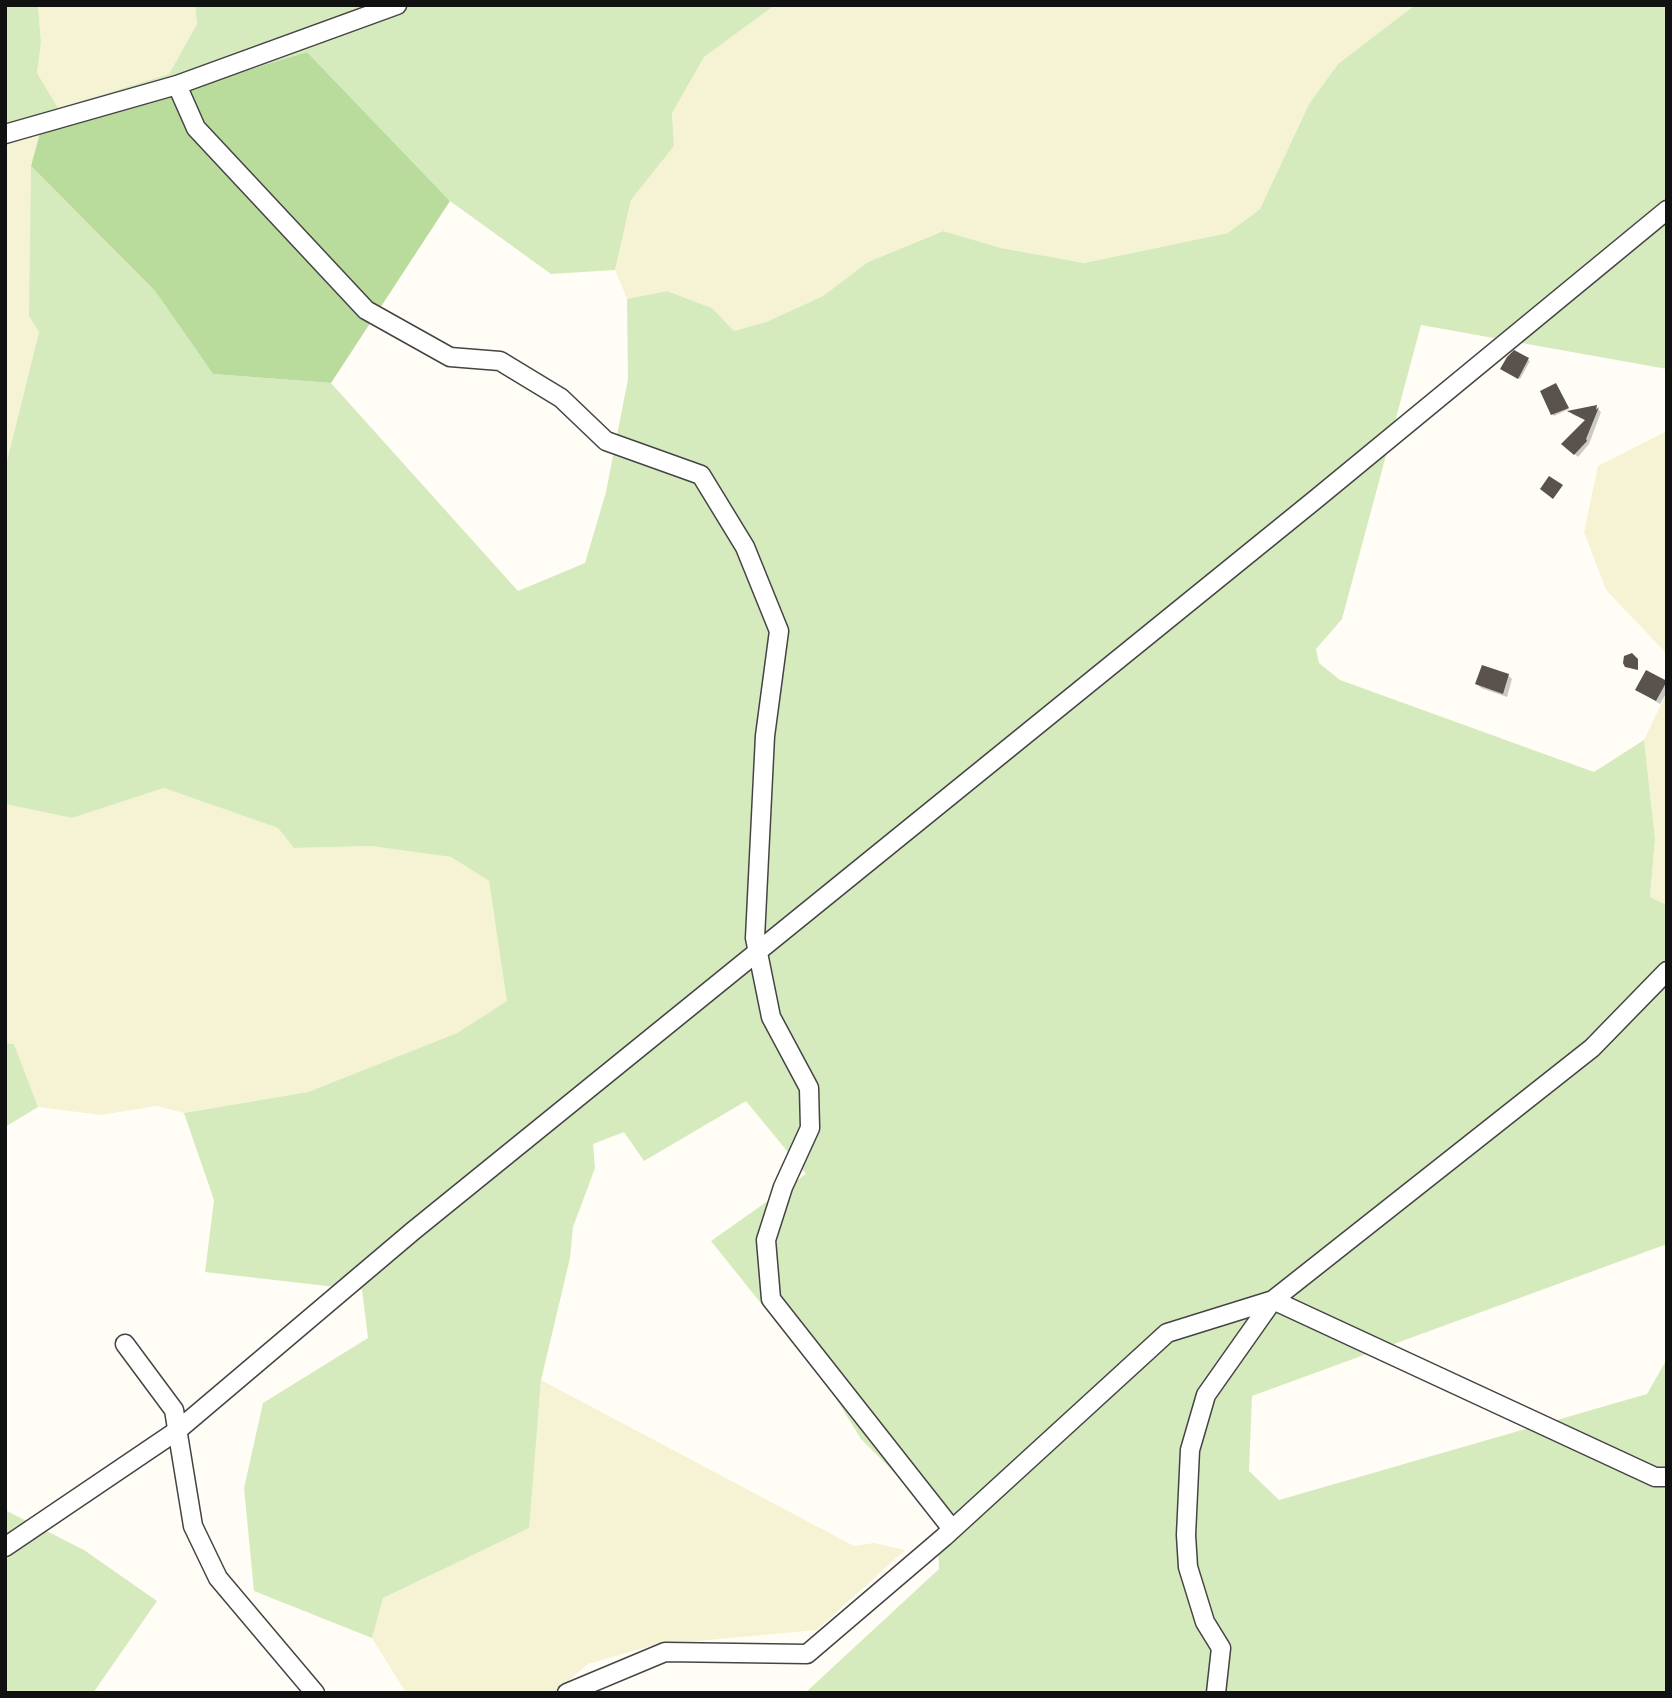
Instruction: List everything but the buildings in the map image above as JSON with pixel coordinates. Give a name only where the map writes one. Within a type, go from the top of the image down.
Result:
[{"type":"street","points":[[5,134],[177,85],[397,5]]},
{"type":"street","points":[[177,85],[196,128],[366,310],[450,357],[500,361],[561,398],[606,441],[701,475],[746,547],[779,631],[765,736],[755,937],[771,1017],[809,1088],[810,1128],[783,1187],[766,1240],[771,1299],[952,1529]]},
{"type":"street","points":[[5,1548],[178,1430],[413,1231],[1305,508],[1667,210]]},
{"type":"street","points":[[1216,1693],[1221,1648],[1205,1622],[1188,1567],[1186,1535],[1190,1450],[1206,1395],[1273,1300],[1592,1048],[1667,971]]},
{"type":"street","points":[[567,1693],[665,1652],[807,1654],[952,1529],[1167,1333],[1273,1300],[1655,1477],[1667,1476]]},
{"type":"street","points":[[125,1344],[174,1410],[192,1526],[218,1578],[316,1693]]},
{"type":"shaded area","points":[[38,5],[195,5],[197,24],[169,74],[58,108],[37,73],[41,43]]},
{"type":"shaded area","points":[[775,5],[1415,5],[1338,64],[1309,104],[1260,209],[1228,233],[1084,263],[1001,248],[942,231],[868,262],[823,296],[766,322],[734,331],[712,308],[667,291],[627,299],[615,270],[631,200],[674,146],[672,113],[704,57]]},
{"type":"shaded area","points":[[40,133],[31,166],[39,332],[5,469],[5,146]]},
{"type":"shaded area","points":[[1667,431],[1667,654],[1606,590],[1584,532],[1598,466]]},
{"type":"shaded area","points":[[1667,692],[1667,905],[1650,897],[1655,839],[1644,740]]},
{"type":"shaded area","points":[[164,788],[278,828],[294,848],[371,846],[451,857],[489,881],[508,1001],[457,1033],[308,1092],[184,1113],[157,1106],[101,1115],[38,1107],[14,1044],[5,1043],[5,804],[72,818]]},
{"type":"shaded area","points":[[541,1380],[854,1546],[874,1543],[905,1550],[817,1630],[654,1645],[588,1664],[555,1693],[406,1693],[372,1638],[383,1598],[528,1528]]},
{"type":"green space","points":[[5,5],[38,5],[41,43],[37,73],[58,108],[169,74],[197,24],[195,5],[775,5],[704,57],[672,113],[674,146],[631,200],[615,270],[551,274],[450,201],[307,52],[5,146]]},
{"type":"green space","points":[[1415,5],[1667,5],[1667,369],[1421,325],[1342,619],[1316,649],[1319,663],[1340,680],[1594,772],[1644,740],[1655,839],[1650,897],[1667,905],[1667,1244],[1252,1396],[1249,1471],[1279,1500],[1647,1394],[1667,1359],[1667,1693],[805,1693],[939,1569],[937,1520],[861,1439],[832,1392],[711,1241],[806,1174],[746,1101],[644,1161],[624,1132],[593,1144],[595,1168],[573,1227],[570,1258],[541,1380],[529,1528],[383,1598],[372,1638],[254,1591],[244,1488],[263,1403],[368,1338],[362,1290],[205,1272],[214,1200],[184,1113],[308,1092],[457,1033],[507,1001],[489,881],[451,857],[371,846],[294,848],[278,828],[164,788],[72,818],[5,804],[5,469],[39,332],[29,316],[31,166],[155,291],[213,374],[331,383],[518,591],[585,563],[606,492],[628,379],[627,299],[667,291],[712,308],[734,331],[766,322],[823,296],[868,262],[943,231],[1001,248],[1084,263],[1228,233],[1260,209],[1309,104],[1338,64]]},
{"type":"green space","points":[[307,52],[450,201],[331,383],[213,374],[155,291],[31,166],[40,133]]},
{"type":"green space","points":[[5,1043],[14,1044],[38,1107],[5,1127]]},
{"type":"green space","points":[[5,1510],[84,1550],[157,1601],[93,1693],[5,1693]]}]
